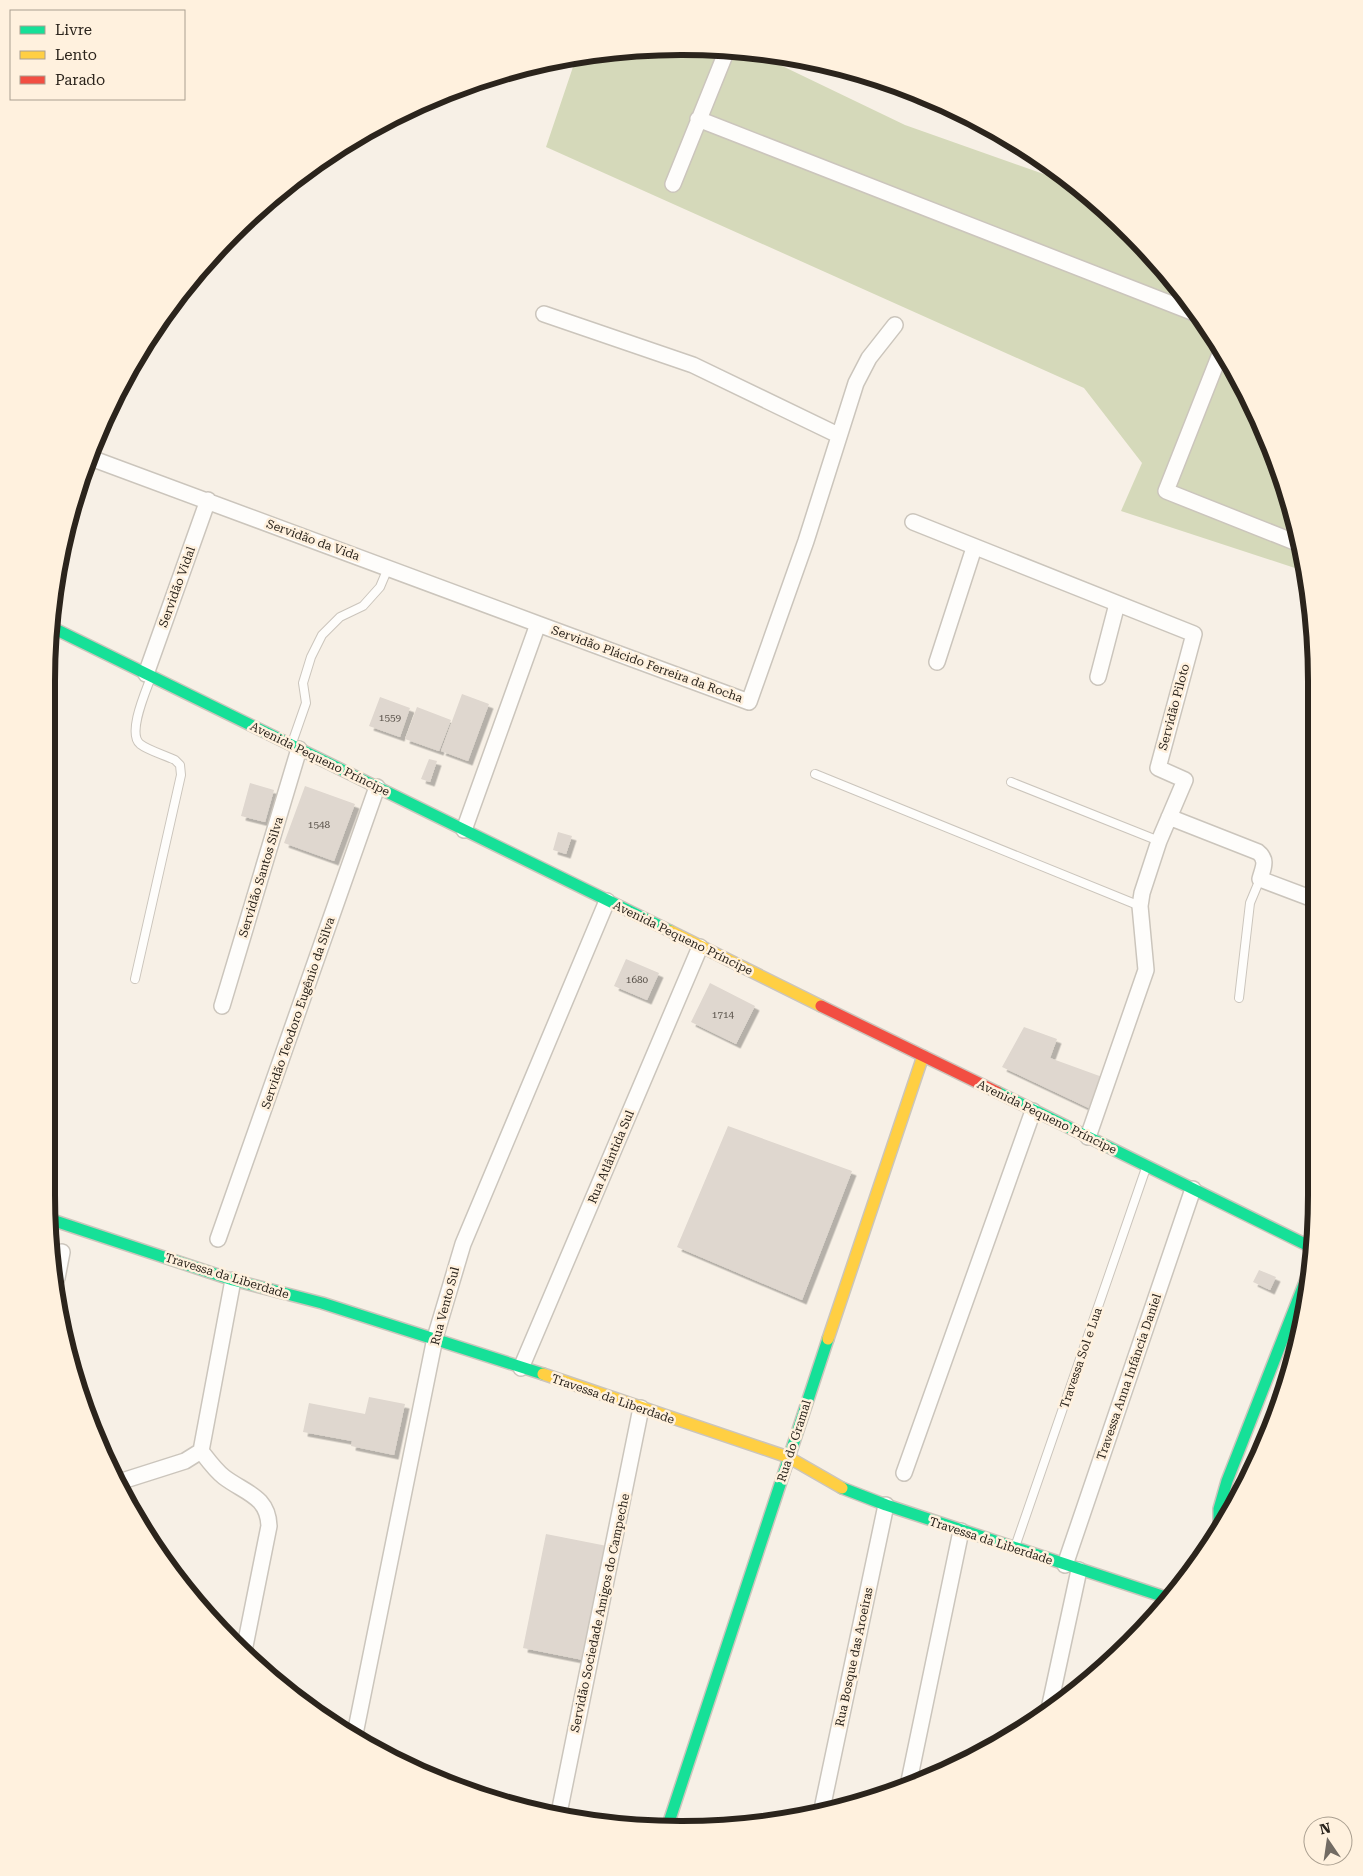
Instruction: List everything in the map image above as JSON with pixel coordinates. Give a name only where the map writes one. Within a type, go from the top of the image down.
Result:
[{"type":"main road","name":"Avenida Pequeno Príncipe","points":[[57,630],[1306,1245]]},
{"type":"main road","name":"Rua do Gramal","points":[[669,1821],[788,1458],[923,1056]]},
{"type":"main road","name":"Travessa da Liberdade","points":[[56,1221],[233,1280],[322,1303],[435,1338],[788,1458],[840,1487],[886,1505],[1162,1598]]},
{"type":"main road","points":[[1219,1515],[1219,1509],[1227,1481],[1300,1295]]},
{"type":"street","points":[[673,184],[724,56]]},
{"type":"street","points":[[698,119],[1186,310]]},
{"type":"street","points":[[544,314],[693,365],[838,436]]},
{"type":"street","name":"Servidão Plácido Ferreira da Rocha","points":[[464,830],[538,624],[749,702],[806,541],[838,436],[861,370],[895,325]]},
{"type":"street","points":[[1218,359],[1166,491],[1292,541]]},
{"type":"street","name":"Servidão da Vida","points":[[96,460],[538,624]]},
{"type":"street","name":"Servidão Vidal","points":[[149,675],[208,500]]},
{"type":"street","name":"Servidão Piloto","points":[[913,522],[974,548],[1194,634],[1158,768],[1185,780],[1147,874],[1140,906],[1146,970],[1088,1137]]},
{"type":"street","points":[[937,662],[974,548]]},
{"type":"street","points":[[1098,677],[1117,604]]},
{"type":"street","name":"Servidão Santos Silva","points":[[222,1006],[295,747]]},
{"type":"street","name":"Servidão Teodoro Eugênio da Silva","points":[[218,1239],[378,787]]},
{"type":"street","points":[[1169,818],[1258,852],[1263,856],[1265,862],[1260,879],[1308,897]]},
{"type":"street","name":"Rua Vento Sul","points":[[356,1729],[435,1338],[463,1244],[607,900]]},
{"type":"street","name":"Rua Atlântida Sul","points":[[521,1368],[700,947]]},
{"type":"street","points":[[904,1473],[1033,1111]]},
{"type":"street","name":"Travessa Anna Infância Daniel","points":[[1050,1701],[1072,1568],[1192,1189]]},
{"type":"street","points":[[59,1267],[62,1252]]},
{"type":"street","points":[[124,1480],[185,1461],[201,1451],[233,1280]]},
{"type":"street","name":"Servidão Sociedade Amigos do Campeche","points":[[560,1809],[641,1408]]},
{"type":"street","points":[[201,1451],[224,1477],[262,1502],[269,1513],[269,1526],[245,1645]]},
{"type":"street","name":"Rua Bosque das Aroeiras","points":[[823,1805],[886,1505]]},
{"type":"street","points":[[910,1777],[962,1532]]},
{"type":"lane","points":[[295,747],[306,703],[303,683],[311,657],[322,635],[340,617],[364,606],[380,587],[388,568]]},
{"type":"lane","points":[[135,979],[181,775],[180,765],[175,760],[140,744],[135,737],[135,728],[149,675]]},
{"type":"lane","points":[[815,774],[1140,906]]},
{"type":"lane","points":[[1011,782],[1159,841]]},
{"type":"lane","points":[[1239,998],[1250,903],[1260,879]]},
{"type":"lane","name":"Travessa Sol e Lua","points":[[1014,1549],[1147,1166]]},
{"type":"green space","points":[[641,56],[722,56],[773,62],[905,125],[1054,178],[1095,210],[1153,268],[1179,300],[1224,368],[1243,404],[1275,480],[1287,519],[1298,569],[1121,511],[1142,463],[1084,388],[546,147],[574,64]]},
{"type":"building","points":[[462,694],[489,704],[468,761],[441,751]]},
{"type":"building","points":[[380,697],[410,708],[400,737],[369,726]]},
{"type":"building","points":[[417,707],[451,720],[439,751],[405,739]]},
{"type":"building","points":[[429,759],[437,761],[430,782],[421,779]]},
{"type":"building","points":[[250,783],[274,790],[265,822],[241,816]]},
{"type":"building","points":[[305,786],[355,804],[334,861],[284,843]]},
{"type":"building","points":[[558,832],[572,836],[566,854],[553,850]]},
{"type":"building","points":[[626,959],[659,973],[647,1000],[614,986]]},
{"type":"building","points":[[710,983],[755,1006],[736,1044],[691,1022]]},
{"type":"building","points":[[1024,1027],[1057,1039],[1050,1058],[1105,1078],[1093,1110],[1002,1067]]},
{"type":"building","points":[[728,1126],[852,1171],[802,1300],[677,1247]]},
{"type":"building","points":[[1259,1270],[1276,1277],[1270,1290],[1253,1282]]},
{"type":"building","points":[[369,1397],[405,1404],[394,1455],[351,1446],[352,1441],[303,1432],[309,1403],[365,1414]]},
{"type":"building","points":[[546,1534],[607,1546],[583,1660],[523,1648]]},
{"type":"traffic: fast","points":[[57,630],[670,931]]},
{"type":"traffic: fast","points":[[997,1092],[1306,1245]]},
{"type":"traffic: fast","points":[[56,1221],[233,1280],[322,1303],[543,1374]]},
{"type":"traffic: fast","points":[[1219,1516],[1219,1509],[1227,1481],[1300,1295]]},
{"type":"traffic: fast","points":[[669,1821],[828,1339]]},
{"type":"traffic: fast","points":[[842,1488],[886,1505],[1163,1596]]},
{"type":"traffic: slow","points":[[670,931],[821,1006]]},
{"type":"traffic: slow","points":[[828,1339],[923,1056]]},
{"type":"traffic: slow","points":[[543,1374],[788,1457],[842,1488]]},
{"type":"traffic: jam","points":[[821,1006],[997,1092]]}]
